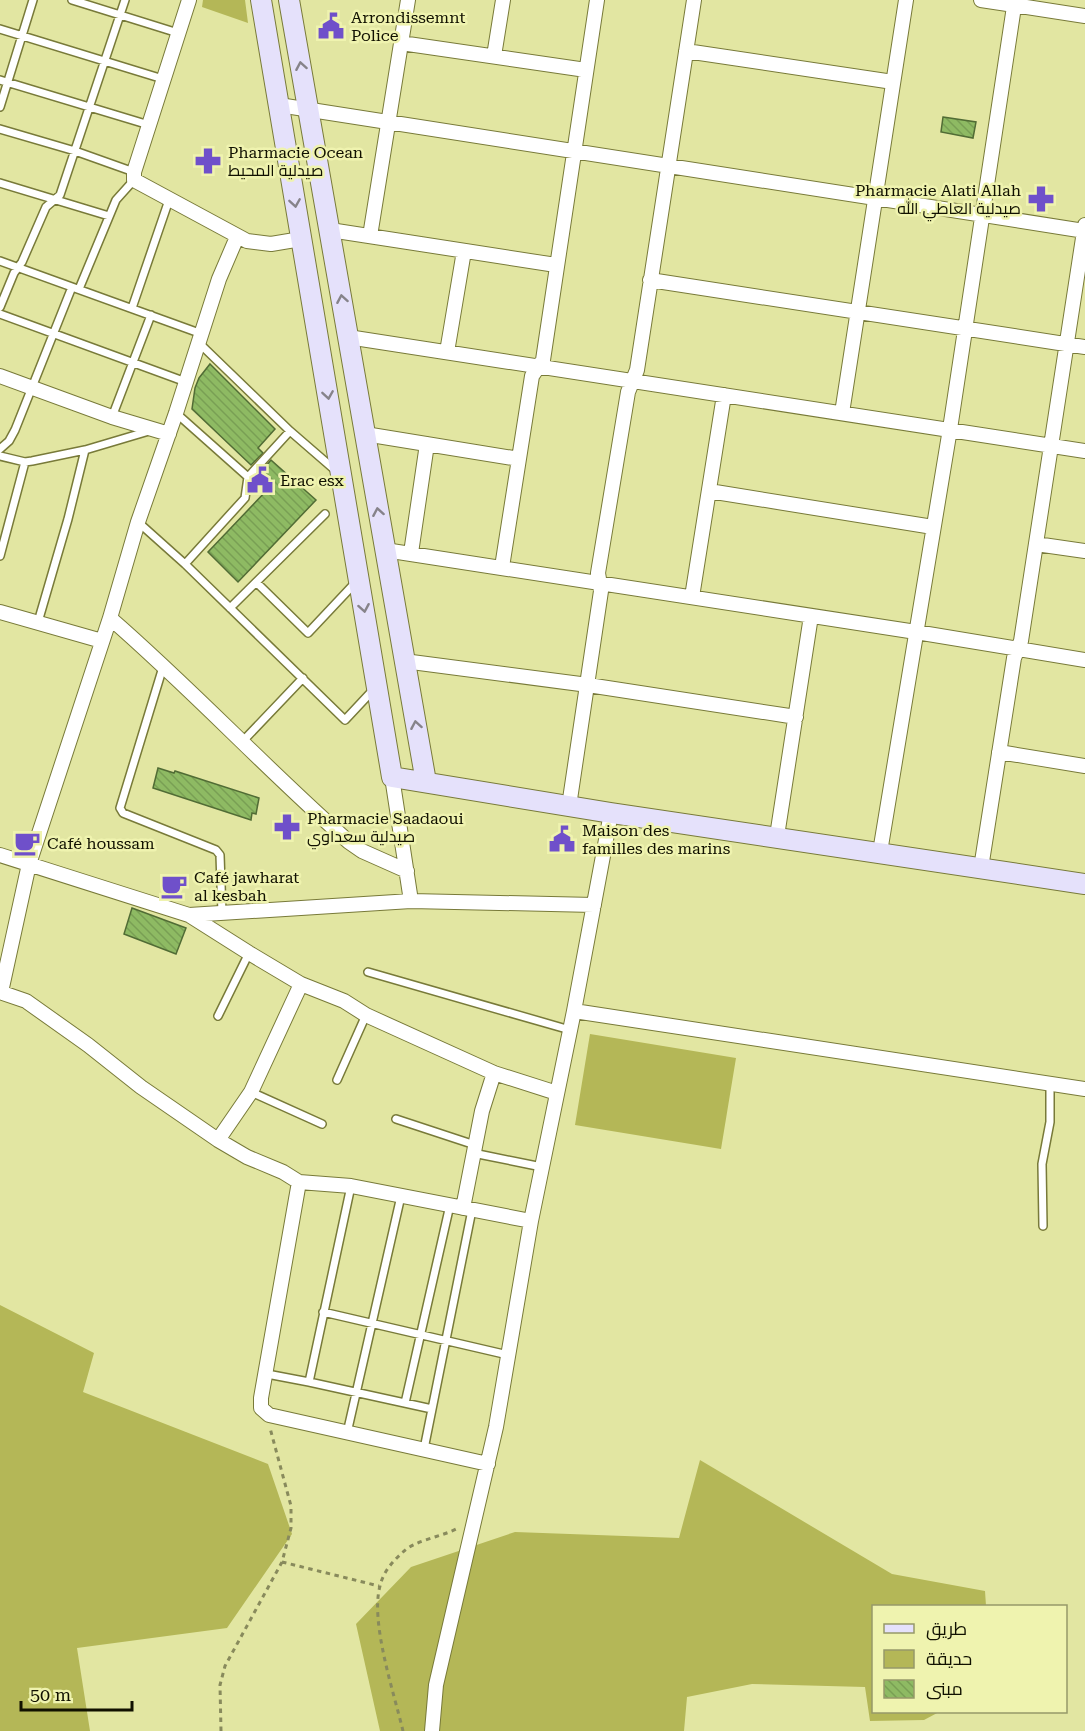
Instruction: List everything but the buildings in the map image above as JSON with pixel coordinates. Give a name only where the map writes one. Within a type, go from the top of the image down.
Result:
[{"type":"street","points":[[189,0],[134,176],[169,200],[237,237],[258,244],[301,239]]},
{"type":"street","points":[[261,0],[378,685],[411,901]]},
{"type":"street","points":[[289,0],[426,782]]},
{"type":"street","points":[[370,236],[408,0]]},
{"type":"street","points":[[495,56],[503,0]]},
{"type":"street","points":[[502,567],[532,376],[543,360],[597,0]]},
{"type":"street","points":[[569,806],[602,591],[598,573],[628,392],[637,370],[694,0]]},
{"type":"street","points":[[842,412],[906,0]]},
{"type":"street","points":[[981,0],[1015,2],[1085,16]]},
{"type":"street","points":[[880,852],[950,429],[1015,2]]},
{"type":"street","points":[[401,43],[586,70]]},
{"type":"street","points":[[686,51],[893,82]]},
{"type":"street","points":[[279,105],[876,199],[1085,229],[1021,641],[1014,658],[981,868]]},
{"type":"street","points":[[330,230],[556,265]]},
{"type":"street","points":[[237,237],[219,279],[138,522],[110,618],[29,864],[0,992],[26,1001],[88,1045],[141,1087],[218,1140],[299,1182],[351,1186],[531,1221]]},
{"type":"street","points":[[447,352],[464,251]]},
{"type":"street","points":[[650,279],[1085,347]]},
{"type":"street","points":[[348,337],[1085,451]]},
{"type":"street","points":[[0,376],[112,417],[169,434]]},
{"type":"street","points":[[692,597],[724,395]]},
{"type":"street","points":[[364,434],[519,459]]},
{"type":"street","points":[[411,554],[427,444]]},
{"type":"street","points":[[709,491],[933,527]]},
{"type":"street","points":[[1036,544],[1085,551]]},
{"type":"street","points":[[385,550],[1085,660]]},
{"type":"street","points":[[0,612],[102,641]]},
{"type":"street","points":[[777,836],[811,616]]},
{"type":"street","points":[[110,618],[164,665],[349,842],[362,851],[407,871]]},
{"type":"street","points":[[404,660],[796,717]]},
{"type":"street","points":[[999,752],[1085,765]]},
{"type":"street","points":[[392,777],[611,813],[777,836],[1085,884]]},
{"type":"street","points":[[432,1731],[436,1685],[488,1464],[531,1221],[611,813]]},
{"type":"street","points":[[0,855],[189,915],[301,984],[344,1001],[366,1015],[494,1073],[557,1093]]},
{"type":"street","points":[[189,915],[411,901],[594,905]]},
{"type":"street","points":[[218,1140],[251,1092],[301,984]]},
{"type":"street","points":[[574,1011],[1085,1089]]},
{"type":"street","points":[[462,1208],[482,1111],[494,1073]]},
{"type":"street","points":[[299,1182],[261,1408],[269,1416],[488,1464]]},
{"type":"lane","points":[[0,107],[33,0]]},
{"type":"lane","points":[[72,0],[178,33]]},
{"type":"lane","points":[[0,307],[46,207],[60,195],[125,0]]},
{"type":"lane","points":[[0,29],[105,59],[163,79]]},
{"type":"lane","points":[[0,80],[149,125]]},
{"type":"lane","points":[[0,129],[75,151],[134,176],[116,200],[54,334],[15,430],[9,441],[0,449]]},
{"type":"lane","points":[[0,183],[109,216]]},
{"type":"lane","points":[[132,308],[169,200]]},
{"type":"lane","points":[[0,261],[151,315],[201,338],[290,431],[341,476]]},
{"type":"lane","points":[[0,314],[186,382]]},
{"type":"lane","points":[[112,417],[151,315]]},
{"type":"lane","points":[[176,413],[248,477]]},
{"type":"lane","points":[[0,456],[25,462],[85,450],[154,430]]},
{"type":"lane","points":[[185,564],[245,498],[248,477],[290,431]]},
{"type":"lane","points":[[38,622],[85,450]]},
{"type":"lane","points":[[0,556],[25,462]]},
{"type":"lane","points":[[230,608],[326,514]]},
{"type":"lane","points":[[138,522],[185,564],[345,720],[378,685]]},
{"type":"lane","points":[[257,583],[308,633],[359,579]]},
{"type":"lane","points":[[164,665],[120,808],[123,813],[216,850],[220,855],[222,913]]},
{"type":"lane","points":[[242,742],[303,678]]},
{"type":"lane","points":[[218,1017],[249,953]]},
{"type":"lane","points":[[368,972],[570,1030]]},
{"type":"lane","points":[[337,1080],[366,1015]]},
{"type":"lane","points":[[1043,1226],[1042,1164],[1050,1122],[1050,1084]]},
{"type":"lane","points":[[251,1092],[322,1124]]},
{"type":"lane","points":[[396,1119],[474,1149],[542,1167]]},
{"type":"lane","points":[[309,1382],[351,1186]]},
{"type":"lane","points":[[347,1433],[401,1196]]},
{"type":"lane","points":[[405,1403],[421,1334],[462,1208]]},
{"type":"lane","points":[[423,1449],[446,1340],[462,1208]]},
{"type":"lane","points":[[323,1311],[508,1355]]},
{"type":"lane","points":[[267,1374],[432,1409]]},
{"type":"path","points":[[221,1731],[220,1685],[225,1666],[282,1562],[291,1528],[291,1506],[269,1416]]},
{"type":"path","points":[[403,1731],[382,1647],[377,1611],[379,1586],[387,1569],[405,1550],[451,1531],[476,1517]]},
{"type":"path","points":[[282,1562],[379,1586]]},
{"type":"green space","points":[[203,0],[245,0],[248,23],[202,7]]},
{"type":"green space","points":[[590,1034],[736,1058],[721,1149],[575,1125]]},
{"type":"green space","points":[[0,1305],[94,1353],[83,1392],[268,1464],[292,1534],[227,1628],[77,1648],[90,1731],[0,1731]]},
{"type":"green space","points":[[700,1460],[892,1574],[985,1591],[986,1605],[872,1605],[872,1713],[937,1713],[924,1720],[870,1721],[865,1687],[752,1684],[687,1697],[684,1731],[380,1731],[356,1624],[411,1567],[515,1532],[679,1538]]},
{"type":"place","name":"Arrondissemnt Police","points":[[331,26]]},
{"type":"place","name":"Pharmacie Ocean صيدلية المحيط","points":[[208,161]]},
{"type":"place","name":"Pharmacie Alati Allah صيدلية العاطي الله","points":[[1041,199]]},
{"type":"place","name":"Erac esx","points":[[260,480]]},
{"type":"place","name":"Pharmacie Saadaoui صيدلية سعداوي","points":[[287,827]]},
{"type":"place","name":"Maison des familles des marins","points":[[562,839]]},
{"type":"place","name":"Café houssam","points":[[27,843]]},
{"type":"place","name":"Café jawharat al kesbah","points":[[174,886]]}]
